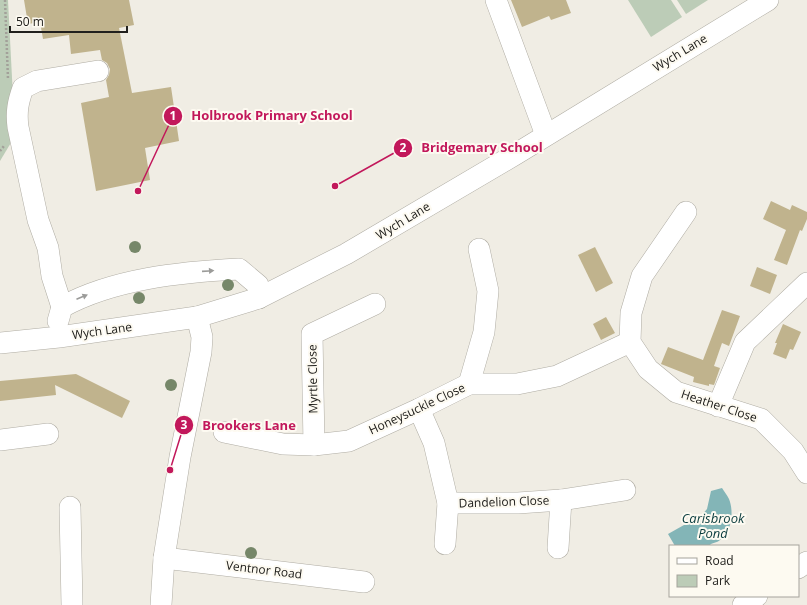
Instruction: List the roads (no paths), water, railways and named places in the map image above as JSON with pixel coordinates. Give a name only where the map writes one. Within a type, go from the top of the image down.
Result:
[{"type":"street","points":[[496,0],[546,135]]},
{"type":"street","name":"Wych Lane","points":[[0,343],[59,337],[197,317],[259,298],[346,254],[768,0]]},
{"type":"street","points":[[59,337],[58,322],[62,307],[52,276],[48,248],[38,220],[18,127],[16,115],[18,101],[24,88],[37,81],[98,71]]},
{"type":"street","points":[[630,342],[631,314],[642,276],[686,212]]},
{"type":"street","points":[[469,384],[484,332],[488,291],[479,249]]},
{"type":"street","points":[[62,307],[79,298],[105,288],[173,275],[239,269],[258,285],[259,298]]},
{"type":"street","points":[[718,406],[745,342],[807,283]]},
{"type":"street","name":"Myrtle Close","points":[[314,445],[312,334],[375,304]]},
{"type":"street","points":[[161,605],[164,558],[180,457],[201,352],[202,337],[197,317]]},
{"type":"street","name":"Honeysuckle Close","points":[[224,432],[283,444],[314,445],[349,441],[469,384],[518,384],[557,376],[630,342]]},
{"type":"street","name":"Heather Close","points":[[630,342],[648,369],[676,392],[761,419],[792,451],[807,473]]},
{"type":"street","name":"Dandelion Close","points":[[419,409],[434,443],[448,503],[445,544]]},
{"type":"street","points":[[0,440],[48,434]]},
{"type":"street","name":"Dandelion Close","points":[[448,503],[518,504],[561,500],[625,490]]},
{"type":"street","name":"Dandelion Close","points":[[558,548],[561,500]]},
{"type":"street","points":[[70,507],[72,605]]},
{"type":"street","name":"Ventnor Road","points":[[164,558],[364,582]]},
{"type":"street","points":[[743,605],[755,597]]},
{"type":"water","name":"Carisbrook Pond","points":[[722,488],[731,504],[732,515],[727,532],[719,541],[710,545],[674,545],[668,534],[684,525],[695,523],[707,509],[711,491]]},
{"type":"place","name":"Bridgemary School","points":[[335,186]]},
{"type":"place","name":"Holbrook Primary School","points":[[138,191]]},
{"type":"place","name":"Brookers Lane","points":[[170,470]]}]
